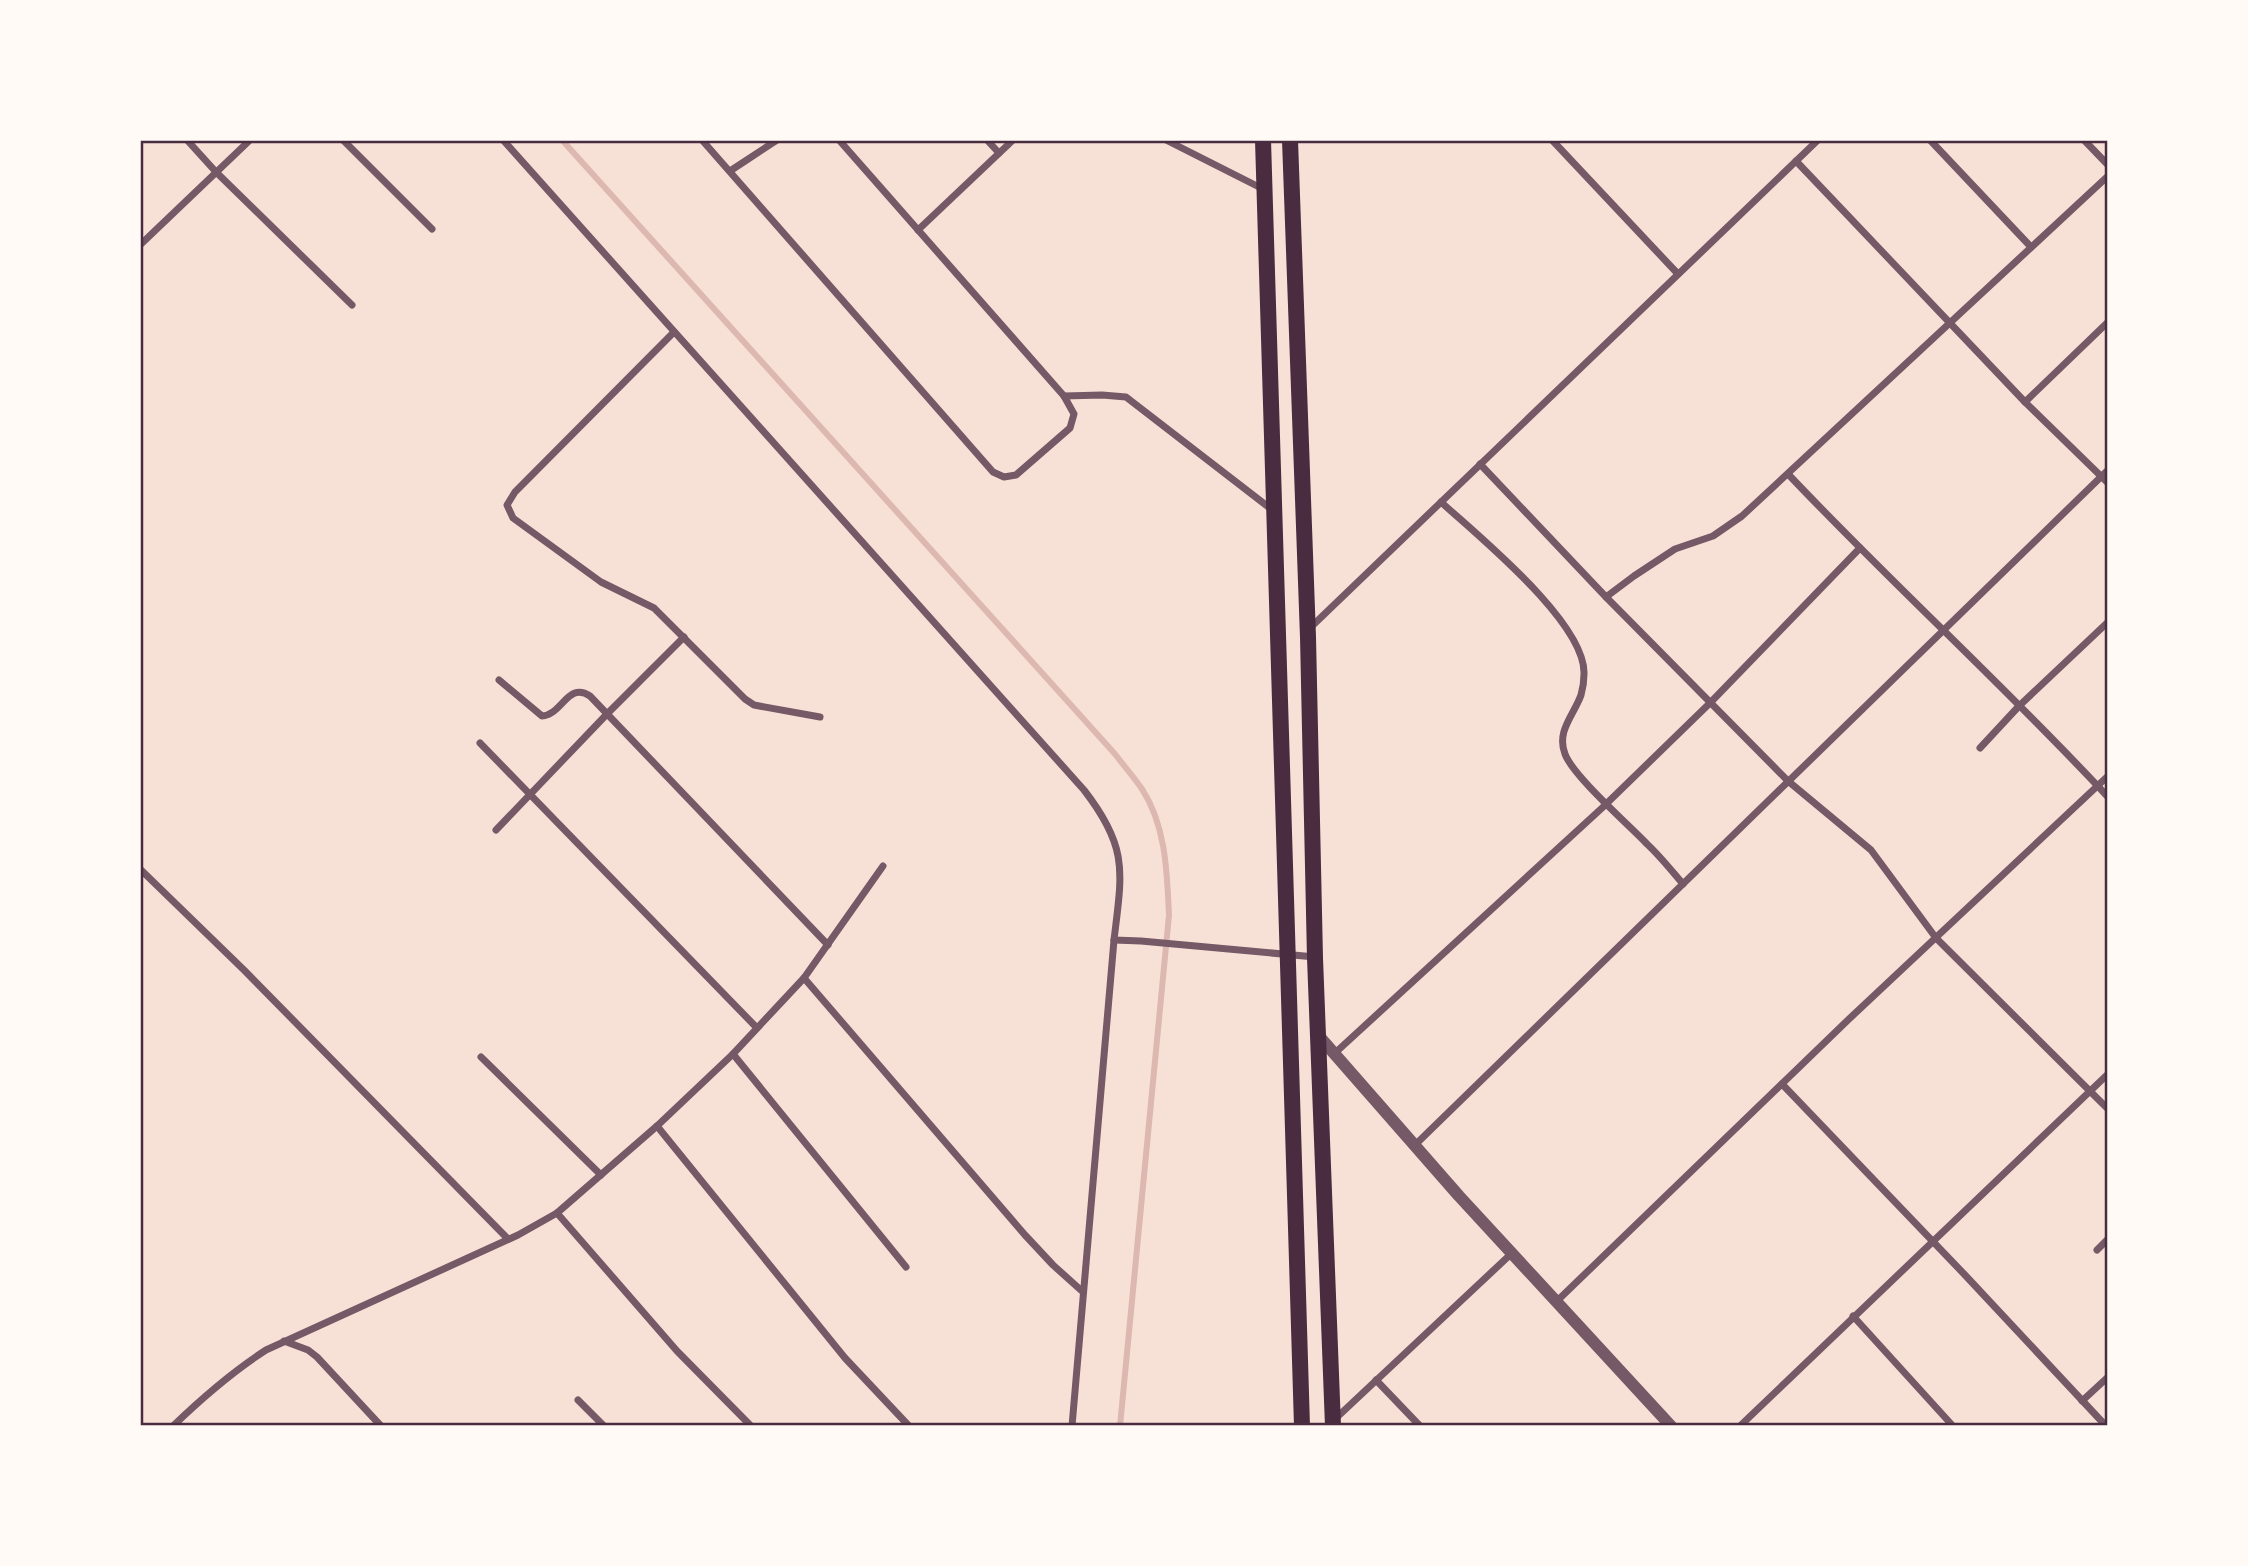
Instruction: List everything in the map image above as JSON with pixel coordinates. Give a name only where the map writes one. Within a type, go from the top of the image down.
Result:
[{"type":"highway","points":[[1263,140],[1302,1426]]},
{"type":"highway","points":[[1290,140],[1315,958],[1333,1423]]},
{"type":"street","points":[[187,140],[216,172],[352,305]]},
{"type":"street","points":[[140,245],[250,140]]},
{"type":"street","points":[[343,140],[432,229]]},
{"type":"street","points":[[503,140],[1102,813],[1118,852],[1121,885],[1072,1426]]},
{"type":"street","points":[[702,140],[993,472],[1004,477],[1016,475],[1070,428],[1074,414],[1064,396],[839,140]]},
{"type":"street","points":[[730,171],[777,140]]},
{"type":"street","points":[[987,140],[999,153]]},
{"type":"street","points":[[918,230],[1013,140]]},
{"type":"street","points":[[1166,140],[1264,189]]},
{"type":"street","points":[[1552,140],[1678,274]]},
{"type":"street","points":[[1307,630],[1818,140]]},
{"type":"street","points":[[1930,140],[2031,247]]},
{"type":"street","points":[[2084,140],[2108,164]]},
{"type":"street","points":[[1796,161],[2025,402],[2108,483]]},
{"type":"street","points":[[1606,597],[1675,549],[1713,536],[1730,526],[2108,176]]},
{"type":"street","points":[[2025,402],[2108,322]]},
{"type":"street","points":[[674,332],[515,492],[507,505],[513,519],[601,582],[654,608],[745,699],[754,705],[820,717]]},
{"type":"street","points":[[1064,396],[1126,397],[1275,511]]},
{"type":"street","points":[[1480,464],[1787,781],[1871,850],[1936,937],[2108,1109]]},
{"type":"street","points":[[1415,1145],[2108,470]]},
{"type":"street","points":[[1788,474],[2108,797]]},
{"type":"street","points":[[1441,502],[1554,609],[1576,644],[1584,667],[1584,685],[1563,733],[1562,743],[1568,762],[1683,884]]},
{"type":"street","points":[[1335,1054],[1606,803],[1710,702],[1860,548]]},
{"type":"street","points":[[1980,748],[2108,622]]},
{"type":"street","points":[[496,830],[684,637]]},
{"type":"street","points":[[499,680],[542,716],[549,716],[578,691],[590,696],[828,945]]},
{"type":"street","points":[[480,743],[758,1028]]},
{"type":"street","points":[[1557,1301],[2108,776]]},
{"type":"street","points":[[173,1426],[196,1403],[245,1364],[284,1342],[508,1240],[557,1213],[657,1126],[758,1028],[804,978],[883,866]]},
{"type":"street","points":[[140,869],[245,971],[508,1240]]},
{"type":"street","points":[[1114,940],[1315,958]]},
{"type":"street","points":[[804,978],[1026,1235],[1053,1265],[1083,1292]]},
{"type":"street","points":[[1318,1035],[1671,1426]]},
{"type":"street","points":[[733,1054],[906,1268]]},
{"type":"street","points":[[481,1057],[601,1175]]},
{"type":"street","points":[[1740,1426],[2108,1074]]},
{"type":"street","points":[[1782,1084],[2106,1426]]},
{"type":"street","points":[[657,1126],[845,1358],[909,1426]]},
{"type":"street","points":[[557,1213],[677,1351],[749,1425]]},
{"type":"street","points":[[2097,1250],[2108,1239]]},
{"type":"street","points":[[1333,1423],[1512,1253]]},
{"type":"street","points":[[1853,1316],[1952,1425]]},
{"type":"street","points":[[284,1342],[308,1350],[317,1357],[381,1426]]},
{"type":"street","points":[[2082,1401],[2108,1377]]},
{"type":"street","points":[[1376,1380],[1420,1426]]},
{"type":"street","points":[[578,1400],[604,1426]]},
{"type":"waterway","points":[[562,140],[1115,754],[1150,803],[1164,850],[1169,915],[1120,1426]]}]
